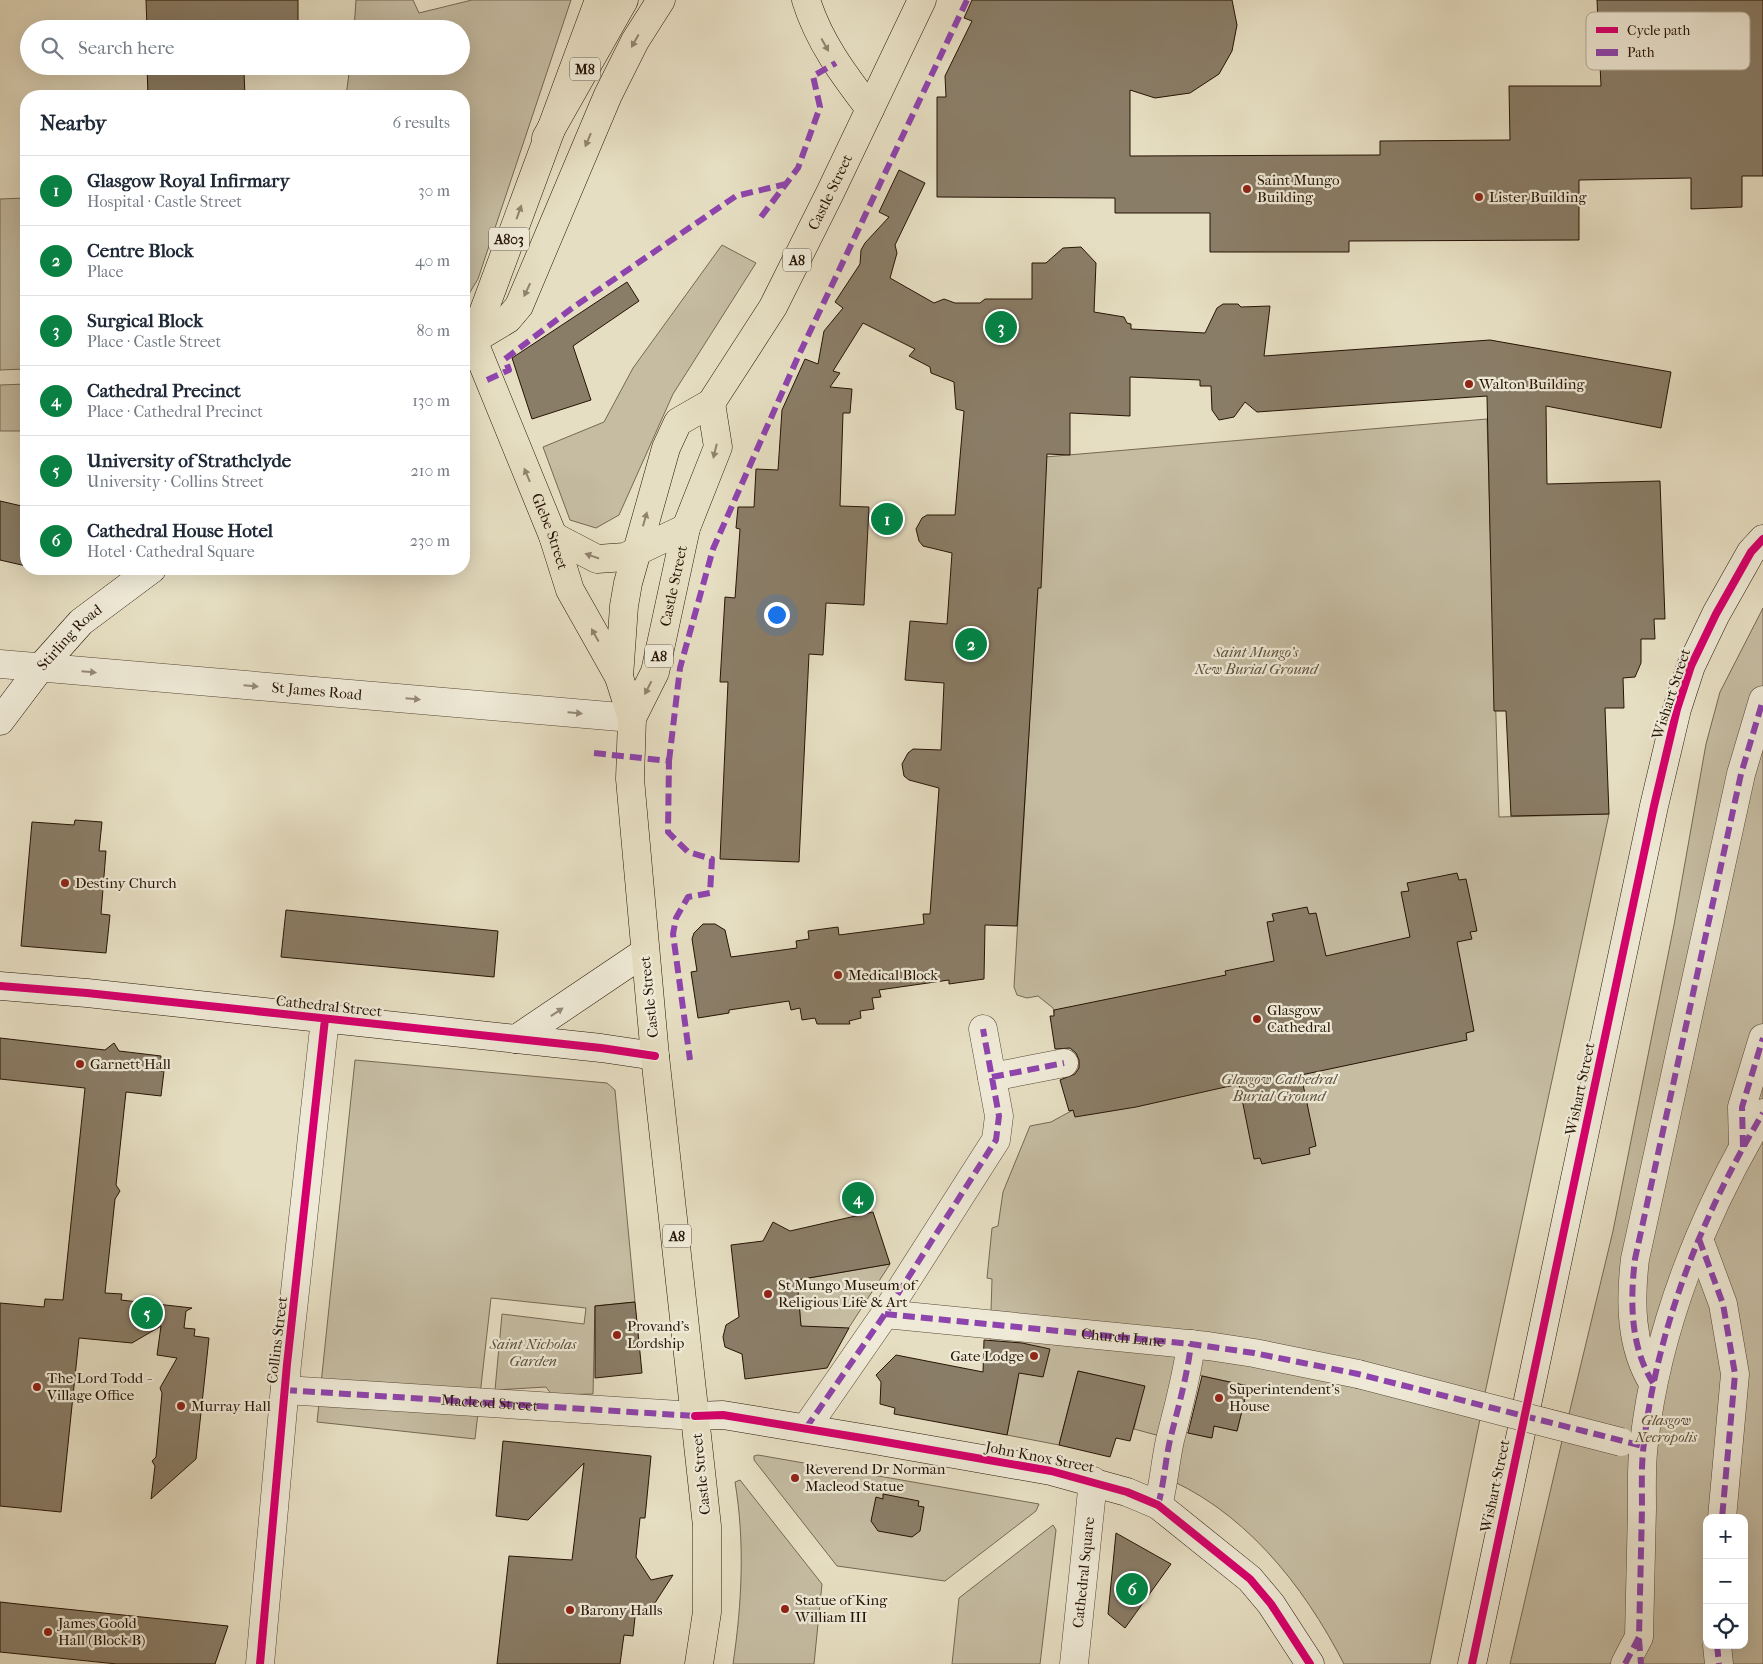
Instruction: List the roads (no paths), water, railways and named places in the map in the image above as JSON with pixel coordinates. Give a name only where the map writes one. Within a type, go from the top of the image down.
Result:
[{"type":"main road","name":"A803","points":[[470,339],[599,0]]},
{"type":"main road","name":"M8","points":[[546,138],[624,0]]},
{"type":"main road","name":"M8","points":[[470,343],[508,320],[519,306],[608,95],[635,41],[661,0]]},
{"type":"main road","points":[[806,0],[822,39],[836,63],[870,109]]},
{"type":"main road","name":"Castle Street","points":[[619,677],[624,606],[666,448],[678,422],[711,403],[773,307],[870,109],[912,3]]},
{"type":"main road","name":"Glebe Street","points":[[470,349],[553,536],[570,590],[619,677],[632,718]]},
{"type":"main road","name":"Castle Street","points":[[699,1664],[707,1612],[708,1554],[695,1416],[655,1056],[630,780],[632,718],[656,672],[686,528],[718,447],[711,403]]},
{"type":"main road","points":[[553,536],[597,559],[625,557],[686,528]]},
{"type":"street","name":"Wishart Street","points":[[1472,1664],[1654,806],[1677,710],[1691,666],[1716,614],[1751,552],[1763,539]]},
{"type":"street","name":"Stirling Road","points":[[0,721],[40,668],[81,622],[144,575]]},
{"type":"street","name":"St James Road","points":[[0,664],[632,718]]},
{"type":"street","points":[[1653,1384],[1642,1363],[1636,1341],[1632,1287],[1634,1259],[1741,774],[1763,700]]},
{"type":"street","points":[[516,1039],[645,952]]},
{"type":"street","name":"Cathedral Street","points":[[0,986],[94,994],[516,1039],[655,1056]]},
{"type":"street","name":"Collins Street","points":[[260,1664],[285,1390],[325,1019]]},
{"type":"street","points":[[806,1428],[884,1314],[996,1140],[999,1116],[983,1029]]},
{"type":"street","points":[[1743,1147],[1742,1107],[1763,1038]]},
{"type":"street","points":[[992,1077],[1064,1063]]},
{"type":"street","points":[[1642,1664],[1639,1637],[1632,1444],[1653,1384],[1666,1334],[1700,1240],[1743,1147],[1763,1113]]},
{"type":"street","points":[[1700,1240],[1723,1304],[1736,1374],[1722,1514]]},
{"type":"street","name":"Church Lane","points":[[884,1314],[1191,1344],[1254,1353],[1358,1374],[1632,1444]]},
{"type":"street","points":[[1158,1505],[1165,1479],[1170,1443],[1188,1370],[1191,1344]]},
{"type":"street","name":"Macleod Street","points":[[285,1390],[695,1416]]},
{"type":"street","name":"John Knox Street","points":[[695,1416],[723,1415],[1051,1471],[1093,1481],[1127,1492],[1158,1505],[1250,1579],[1271,1604],[1310,1664]]},
{"type":"street","name":"Cathedral Square","points":[[1074,1664],[1093,1481]]},
{"type":"street","points":[[1624,1664],[1639,1637]]},
{"type":"street","points":[[1717,1649],[1719,1664]]},
{"type":"place","name":"Saint Mungo Building","points":[[1247,189]]},
{"type":"place","name":"Lister Building","points":[[1479,197]]},
{"type":"place","name":"Surgical Block","points":[[1001,327]]},
{"type":"place","name":"Walton Building","points":[[1469,384]]},
{"type":"place","name":"Glasgow Royal Infirmary","points":[[887,519]]},
{"type":"place","name":"Centre Block","points":[[971,644]]},
{"type":"place","name":"Destiny Church","points":[[65,883]]},
{"type":"place","name":"Medical Block","points":[[838,975]]},
{"type":"place","name":"Glasgow Cathedral","points":[[1257,1019]]},
{"type":"place","name":"Garnett Hall","points":[[80,1064]]},
{"type":"place","name":"Cathedral Precinct","points":[[858,1198]]},
{"type":"place","name":"St Mungo Museum of Religious Life & Art","points":[[768,1294]]},
{"type":"place","name":"University of Strathclyde","points":[[147,1313]]},
{"type":"place","name":"Provand's Lordship","points":[[617,1335]]},
{"type":"place","name":"Gate Lodge","points":[[1034,1356]]},
{"type":"place","name":"The Lord Todd - Village Office","points":[[37,1387]]},
{"type":"place","name":"Superintendent's House","points":[[1219,1398]]},
{"type":"place","name":"Murray Hall","points":[[181,1406]]},
{"type":"place","name":"Reverend Dr Norman Macleod Statue","points":[[795,1478]]},
{"type":"place","name":"Cathedral House Hotel","points":[[1132,1589]]},
{"type":"place","name":"Statue of King William III","points":[[785,1609]]},
{"type":"place","name":"Barony Halls","points":[[570,1610]]},
{"type":"place","name":"James Goold Hall (Block B)","points":[[48,1632]]},
{"type":"park label","name":"Saint Mungo's New Burial Ground","points":[[1256,660]]},
{"type":"park label","name":"Glasgow Cathedral Burial Ground","points":[[1279,1088]]},
{"type":"park label","name":"Saint Nicholas Garden","points":[[533,1352]]},
{"type":"park label","name":"Glasgow Necropolis","points":[[1666,1428]]}]
